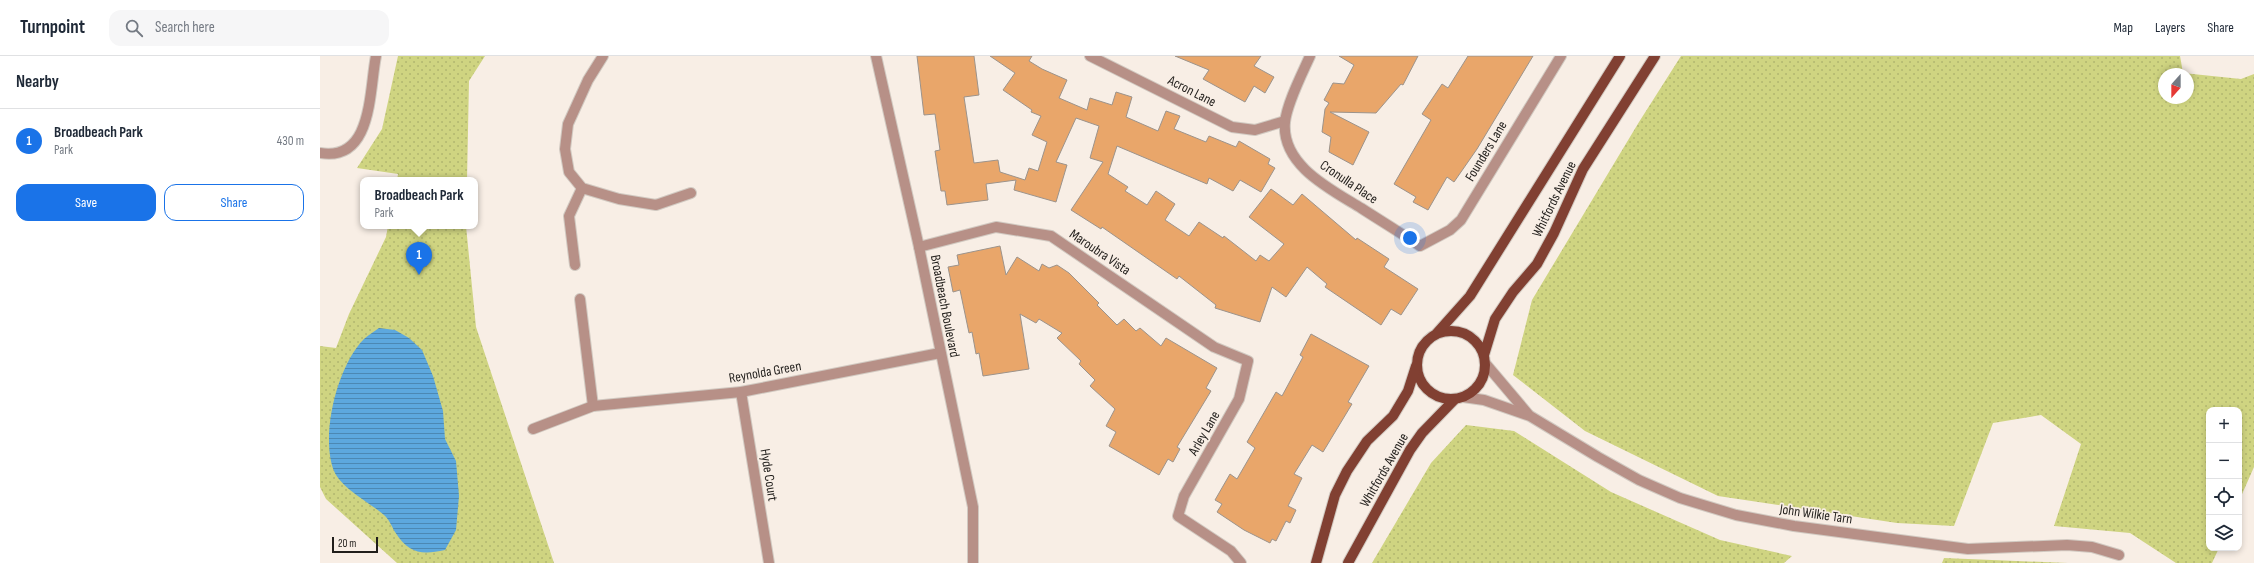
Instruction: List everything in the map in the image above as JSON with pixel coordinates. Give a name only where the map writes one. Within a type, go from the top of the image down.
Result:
[{"type":"main road","name":"Whitfords Avenue","points":[[1437,333],[1470,296],[1620,56]]},
{"type":"main road","name":"Whitfords Avenue","points":[[1485,359],[1495,319],[1513,292],[1537,264],[1554,234],[1583,169],[1655,56]]},
{"type":"main road","points":[[1448,331],[1465,334],[1478,344],[1485,359],[1484,374],[1480,384],[1473,392],[1459,398],[1443,398],[1433,394],[1422,382],[1416,366],[1418,356],[1422,346],[1437,333],[1448,331]]},
{"type":"main road","name":"Whitfords Avenue","points":[[1316,563],[1334,495],[1347,471],[1367,441],[1393,416],[1408,391],[1416,366]]},
{"type":"main road","name":"Whitfords Avenue","points":[[1348,563],[1410,450],[1422,433],[1459,398]]},
{"type":"street","points":[[320,153],[330,155],[341,152],[353,146],[360,136],[365,122],[376,56]]},
{"type":"street","points":[[603,56],[588,80],[568,124],[565,149],[569,172],[582,188],[619,200],[656,205],[692,193]]},
{"type":"street","name":"Broadbeach Boulevard","points":[[876,56],[973,507],[973,563]]},
{"type":"street","name":"Acron Lane","points":[[1090,56],[1232,127],[1255,130],[1285,122]]},
{"type":"street","name":"Cronulla Place","points":[[1310,56],[1295,89],[1285,122],[1288,144],[1300,164],[1318,181],[1420,246]]},
{"type":"street","name":"Founders Lane","points":[[1420,246],[1450,230],[1461,220],[1561,56]]},
{"type":"street","points":[[576,265],[569,216],[582,188]]},
{"type":"street","name":"Maroubra Vista","points":[[918,247],[996,227],[1051,236],[1214,347],[1248,361]]},
{"type":"street","points":[[580,299],[593,406]]},
{"type":"street","name":"Reynolda Green","points":[[534,428],[593,406],[742,392],[940,353]]},
{"type":"street","name":"John Wilkie Tarn","points":[[1485,359],[1530,416]]},
{"type":"street","name":"Arley Lane","points":[[1241,563],[1231,551],[1178,516],[1184,496],[1239,399],[1248,361]]},
{"type":"street","name":"Hyde Court","points":[[742,392],[769,563]]},
{"type":"street","name":"John Wilkie Tarn","points":[[1459,398],[1484,400],[1530,416],[1598,458],[1639,480],[1680,498],[1736,515],[1794,526],[1953,548],[1968,549],[2067,545],[2092,547],[2119,555]]},
{"type":"green space","points":[[398,56],[485,56],[469,81],[467,177],[398,177],[398,174],[357,168],[382,129]]},
{"type":"green space","points":[[1681,56],[2180,56],[2182,68],[2158,68],[2158,104],[2194,104],[2194,74],[2241,79],[2254,74],[2254,467],[2242,494],[2242,407],[2206,407],[2206,551],[2218,551],[2212,563],[2176,563],[2130,533],[2054,526],[2081,444],[2041,415],[1993,423],[1954,526],[1897,523],[1718,496],[1585,431],[1513,375],[1532,300],[1639,122]]},
{"type":"green space","points":[[387,229],[466,229],[476,327],[554,563],[397,563],[326,499],[320,487],[320,346],[336,348],[349,314],[386,237]]},
{"type":"green space","points":[[1466,425],[1514,431],[1611,492],[1720,540],[1792,556],[1784,563],[1372,563],[1431,463]]},
{"type":"green space","points":[[1944,558],[2068,563],[1942,563]]},
{"type":"water","points":[[379,328],[395,330],[409,338],[422,350],[433,376],[443,411],[445,439],[456,461],[459,496],[456,530],[445,550],[437,552],[423,552],[411,549],[405,545],[386,517],[343,484],[334,471],[330,456],[330,421],[339,383],[354,351],[367,336]]},
{"type":"building","points":[[917,56],[974,56],[979,95],[964,97],[974,163],[998,160],[1000,172],[1025,180],[1029,168],[1038,171],[1047,142],[1032,135],[1041,116],[1031,112],[1032,110],[1003,90],[1015,73],[990,56],[1032,56],[1029,61],[1042,69],[1067,80],[1059,98],[1087,110],[1090,98],[1112,105],[1116,92],[1132,97],[1126,117],[1158,131],[1166,111],[1180,116],[1174,129],[1206,142],[1209,136],[1236,147],[1239,141],[1270,159],[1268,164],[1275,168],[1261,192],[1240,180],[1233,191],[1209,178],[1207,184],[1117,146],[1108,174],[1128,187],[1125,191],[1147,205],[1156,191],[1175,204],[1165,220],[1189,236],[1199,222],[1223,238],[1224,236],[1256,261],[1260,255],[1269,261],[1284,244],[1249,217],[1271,189],[1293,205],[1302,194],[1356,240],[1357,238],[1389,259],[1384,267],[1418,289],[1401,315],[1391,309],[1381,325],[1325,287],[1327,284],[1307,267],[1286,297],[1272,287],[1260,322],[1215,308],[1216,305],[1179,276],[1177,279],[1102,227],[1101,229],[1071,210],[1103,162],[1090,158],[1099,126],[1076,118],[1056,162],[1067,165],[1056,202],[1014,190],[1016,180],[986,184],[988,200],[947,205],[945,191],[941,191],[935,151],[940,150],[935,114],[924,115]]},
{"type":"building","points":[[1175,56],[1261,56],[1254,66],[1274,77],[1265,93],[1254,86],[1245,102],[1203,79],[1209,70]]},
{"type":"building","points":[[1339,56],[1418,56],[1403,85],[1401,84],[1376,113],[1330,112],[1369,132],[1353,165],[1329,152],[1331,137],[1322,132],[1325,109],[1329,103],[1324,100],[1333,83],[1344,84],[1354,65]]},
{"type":"building","points":[[1468,56],[1533,56],[1477,149],[1454,182],[1447,177],[1428,210],[1413,202],[1416,197],[1394,184],[1431,120],[1422,114],[1442,84],[1448,88]]},
{"type":"building","points":[[1000,246],[1006,275],[1017,257],[1039,271],[1042,264],[1049,268],[1057,265],[1069,273],[1099,303],[1097,305],[1117,325],[1124,319],[1136,331],[1140,328],[1161,346],[1166,338],[1217,368],[1206,388],[1211,391],[1177,447],[1180,449],[1173,462],[1168,459],[1159,475],[1109,446],[1116,432],[1106,426],[1115,409],[1090,386],[1095,380],[1079,364],[1081,361],[1057,338],[1062,333],[1039,319],[1036,323],[1020,314],[1029,369],[983,376],[979,353],[976,354],[972,332],[969,333],[960,290],[953,292],[948,267],[959,265],[957,255]]},
{"type":"building","points":[[1311,334],[1369,366],[1348,402],[1352,404],[1323,452],[1312,445],[1294,474],[1302,478],[1288,506],[1296,510],[1290,523],[1286,521],[1276,541],[1272,539],[1270,543],[1244,530],[1217,512],[1222,504],[1215,500],[1230,474],[1237,479],[1255,448],[1247,442],[1276,392],[1282,396],[1303,357],[1300,355]]},
{"type":"place","name":"Broadbeach Park","points":[[419,275]]}]
